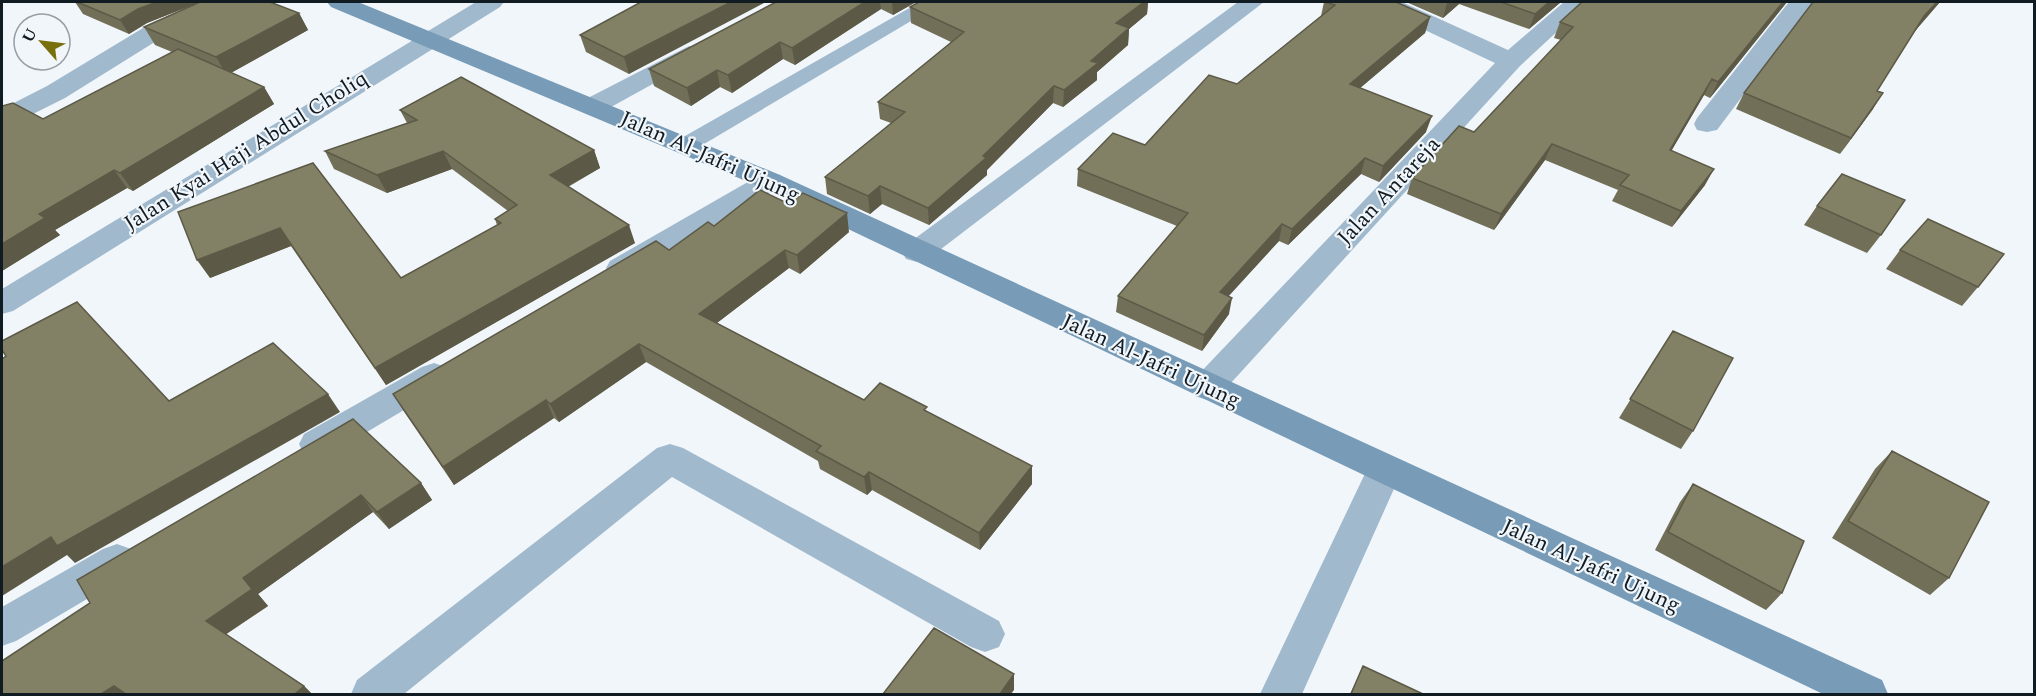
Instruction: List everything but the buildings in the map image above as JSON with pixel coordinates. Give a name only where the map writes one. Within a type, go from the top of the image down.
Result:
[{"type":"street","points":[[2,119],[56,92],[157,30],[224,2]]},
{"type":"street","name":"Jalan Al-Jafri Ujung","points":[[339,2],[770,181],[1384,471],[1867,694]]},
{"type":"street","name":"Jalan Kyai Haji Abdul Choliq","points":[[2,303],[429,38],[492,2]]},
{"type":"street","points":[[917,252],[1252,2]]},
{"type":"street","points":[[1384,2],[1510,61]]},
{"type":"street","name":"Jalan Antareja","points":[[1207,387],[1510,61],[1577,2]]},
{"type":"street","points":[[1707,124],[1801,2]]},
{"type":"street","points":[[593,106],[706,45]]},
{"type":"street","points":[[596,282],[770,181]]},
{"type":"street","points":[[288,461],[462,360]]},
{"type":"street","points":[[372,694],[670,458],[985,634]]},
{"type":"street","points":[[1281,694],[1384,471]]},
{"type":"street","points":[[2,628],[145,544]]},
{"type":"lane","points":[[686,145],[933,2]]}]
